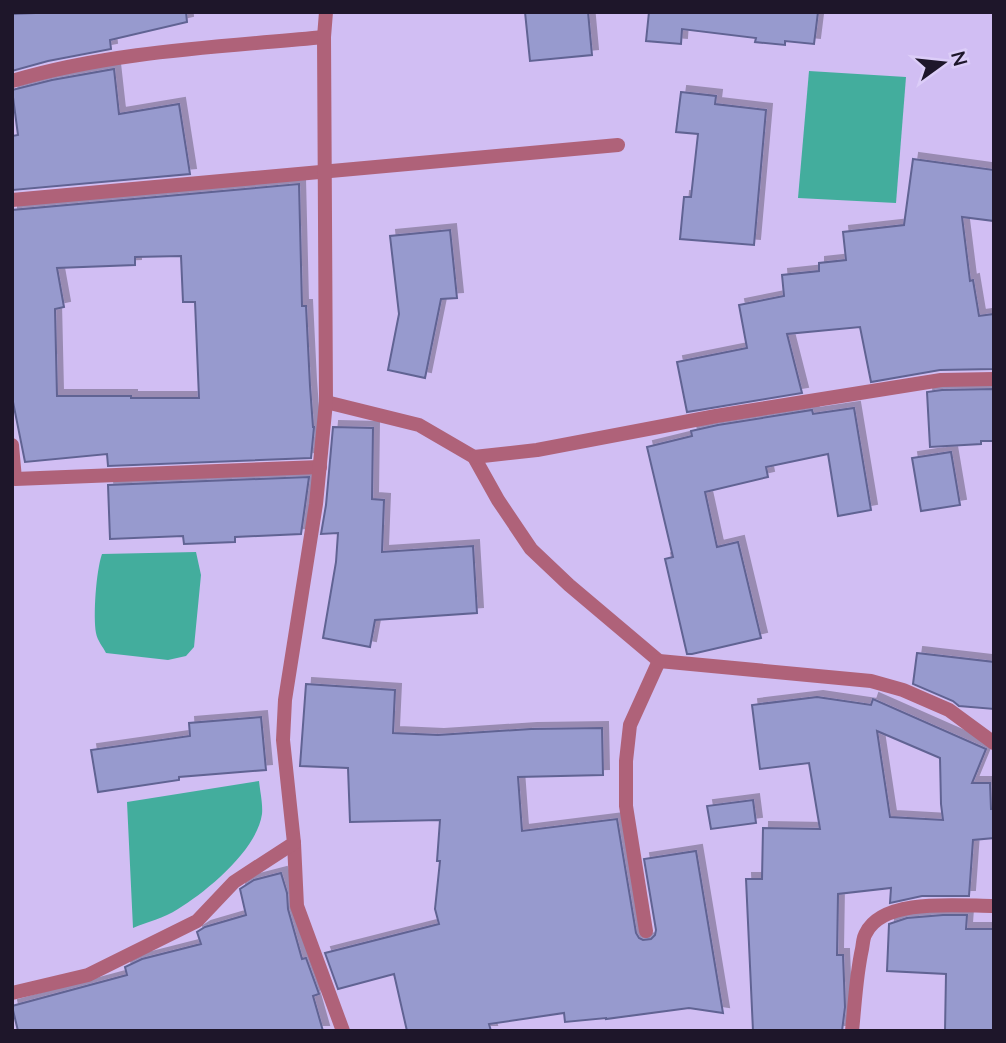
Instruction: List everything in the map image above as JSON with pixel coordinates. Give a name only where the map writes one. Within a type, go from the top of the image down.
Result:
[{"type":"street","points":[[326,12],[326,402],[316,504],[285,700],[282,740],[294,843],[297,906],[343,1031]]},
{"type":"street","points":[[12,80],[51,69],[142,54],[324,37]]},
{"type":"street","points":[[12,200],[618,145]]},
{"type":"street","points":[[474,457],[537,450],[716,416],[941,380],[994,379]]},
{"type":"street","points":[[326,402],[419,425],[474,457],[531,549],[659,661],[871,681],[903,690],[948,710],[994,743]]},
{"type":"street","points":[[12,445],[16,479],[320,467]]},
{"type":"street","points":[[646,931],[626,806],[626,761],[630,725],[659,661]]},
{"type":"street","points":[[12,993],[88,975],[197,921],[234,882],[294,843]]},
{"type":"street","points":[[852,1031],[858,968],[866,933],[878,918],[897,910],[925,906],[994,906]]},
{"type":"shaded area","points":[[809,71],[906,77],[896,203],[798,198]]},
{"type":"shaded area","points":[[196,552],[201,575],[194,647],[186,656],[168,660],[106,653],[95,625],[97,582],[102,554]]},
{"type":"shaded area","points":[[259,781],[262,814],[251,842],[241,855],[216,881],[190,901],[167,915],[133,928],[127,802]]},
{"type":"building","points":[[186,12],[187,22],[110,40],[111,49],[12,71],[12,14]]},
{"type":"building","points":[[525,12],[588,12],[592,55],[530,61]]},
{"type":"building","points":[[649,12],[818,12],[814,44],[785,41],[785,45],[755,42],[756,38],[682,29],[681,44],[646,41]]},
{"type":"building","points":[[114,69],[119,114],[179,104],[190,174],[13,190],[12,136],[18,135],[12,90]]},
{"type":"building","points":[[681,92],[716,96],[715,104],[766,110],[754,245],[680,239],[684,197],[691,197],[698,134],[676,132]]},
{"type":"building","points":[[913,159],[994,170],[994,221],[962,217],[970,281],[973,280],[979,316],[994,314],[994,369],[940,370],[871,382],[860,327],[787,334],[802,393],[687,412],[677,362],[747,348],[739,305],[784,296],[782,275],[819,271],[819,263],[846,260],[843,232],[904,225]]},
{"type":"building","points":[[299,184],[302,306],[306,306],[314,427],[311,458],[108,466],[107,454],[25,462],[12,397],[12,210]],"holes":[[[181,256],[183,302],[195,302],[199,398],[57,396],[55,309],[64,307],[57,268],[135,265],[135,257]]]},
{"type":"building","points":[[450,230],[457,298],[441,299],[425,378],[388,370],[399,314],[390,236]]},
{"type":"building","points":[[994,389],[994,441],[930,447],[927,392]]},
{"type":"building","points":[[854,408],[871,510],[838,516],[828,454],[766,467],[768,477],[705,492],[717,547],[738,542],[761,638],[687,654],[665,559],[673,557],[647,447],[692,436],[691,431],[718,425],[812,410],[813,414]]},
{"type":"building","points":[[333,427],[373,428],[372,499],[384,500],[382,552],[473,546],[477,613],[375,620],[370,647],[323,638],[336,562],[338,533],[321,534]]},
{"type":"building","points":[[951,452],[960,505],[921,511],[912,458]]},
{"type":"building","points":[[309,477],[301,534],[235,537],[235,542],[184,544],[183,536],[110,539],[108,485]]},
{"type":"building","points":[[917,653],[994,662],[994,709],[959,706],[913,684]]},
{"type":"building","points":[[306,684],[395,690],[393,733],[438,735],[602,728],[603,775],[518,777],[522,831],[617,819],[636,933],[643,940],[651,939],[656,930],[644,859],[696,851],[723,1013],[689,1008],[565,1022],[564,1013],[489,1024],[491,1031],[407,1031],[394,974],[338,989],[325,953],[439,924],[435,909],[440,861],[437,861],[440,820],[350,822],[348,768],[300,766]]},
{"type":"building","points":[[817,697],[871,705],[873,699],[986,749],[972,783],[990,783],[991,809],[994,809],[994,838],[973,840],[969,896],[922,896],[890,903],[891,888],[838,894],[837,955],[843,955],[845,1007],[842,1031],[753,1031],[746,879],[762,879],[763,828],[820,829],[809,763],[760,769],[752,705]],"holes":[[[877,731],[940,758],[943,820],[890,817]]]},
{"type":"building","points":[[261,717],[266,770],[179,777],[179,780],[98,792],[91,750],[190,736],[189,723]]},
{"type":"building","points":[[753,800],[756,823],[711,829],[707,806]]},
{"type":"building","points":[[281,873],[302,959],[306,958],[319,994],[313,996],[323,1031],[18,1031],[12,1006],[127,975],[125,967],[142,959],[201,944],[197,932],[205,927],[246,915],[240,889],[254,880]]},
{"type":"building","points":[[967,915],[966,929],[994,929],[994,1031],[945,1031],[946,974],[887,971],[889,924],[907,918]]}]
